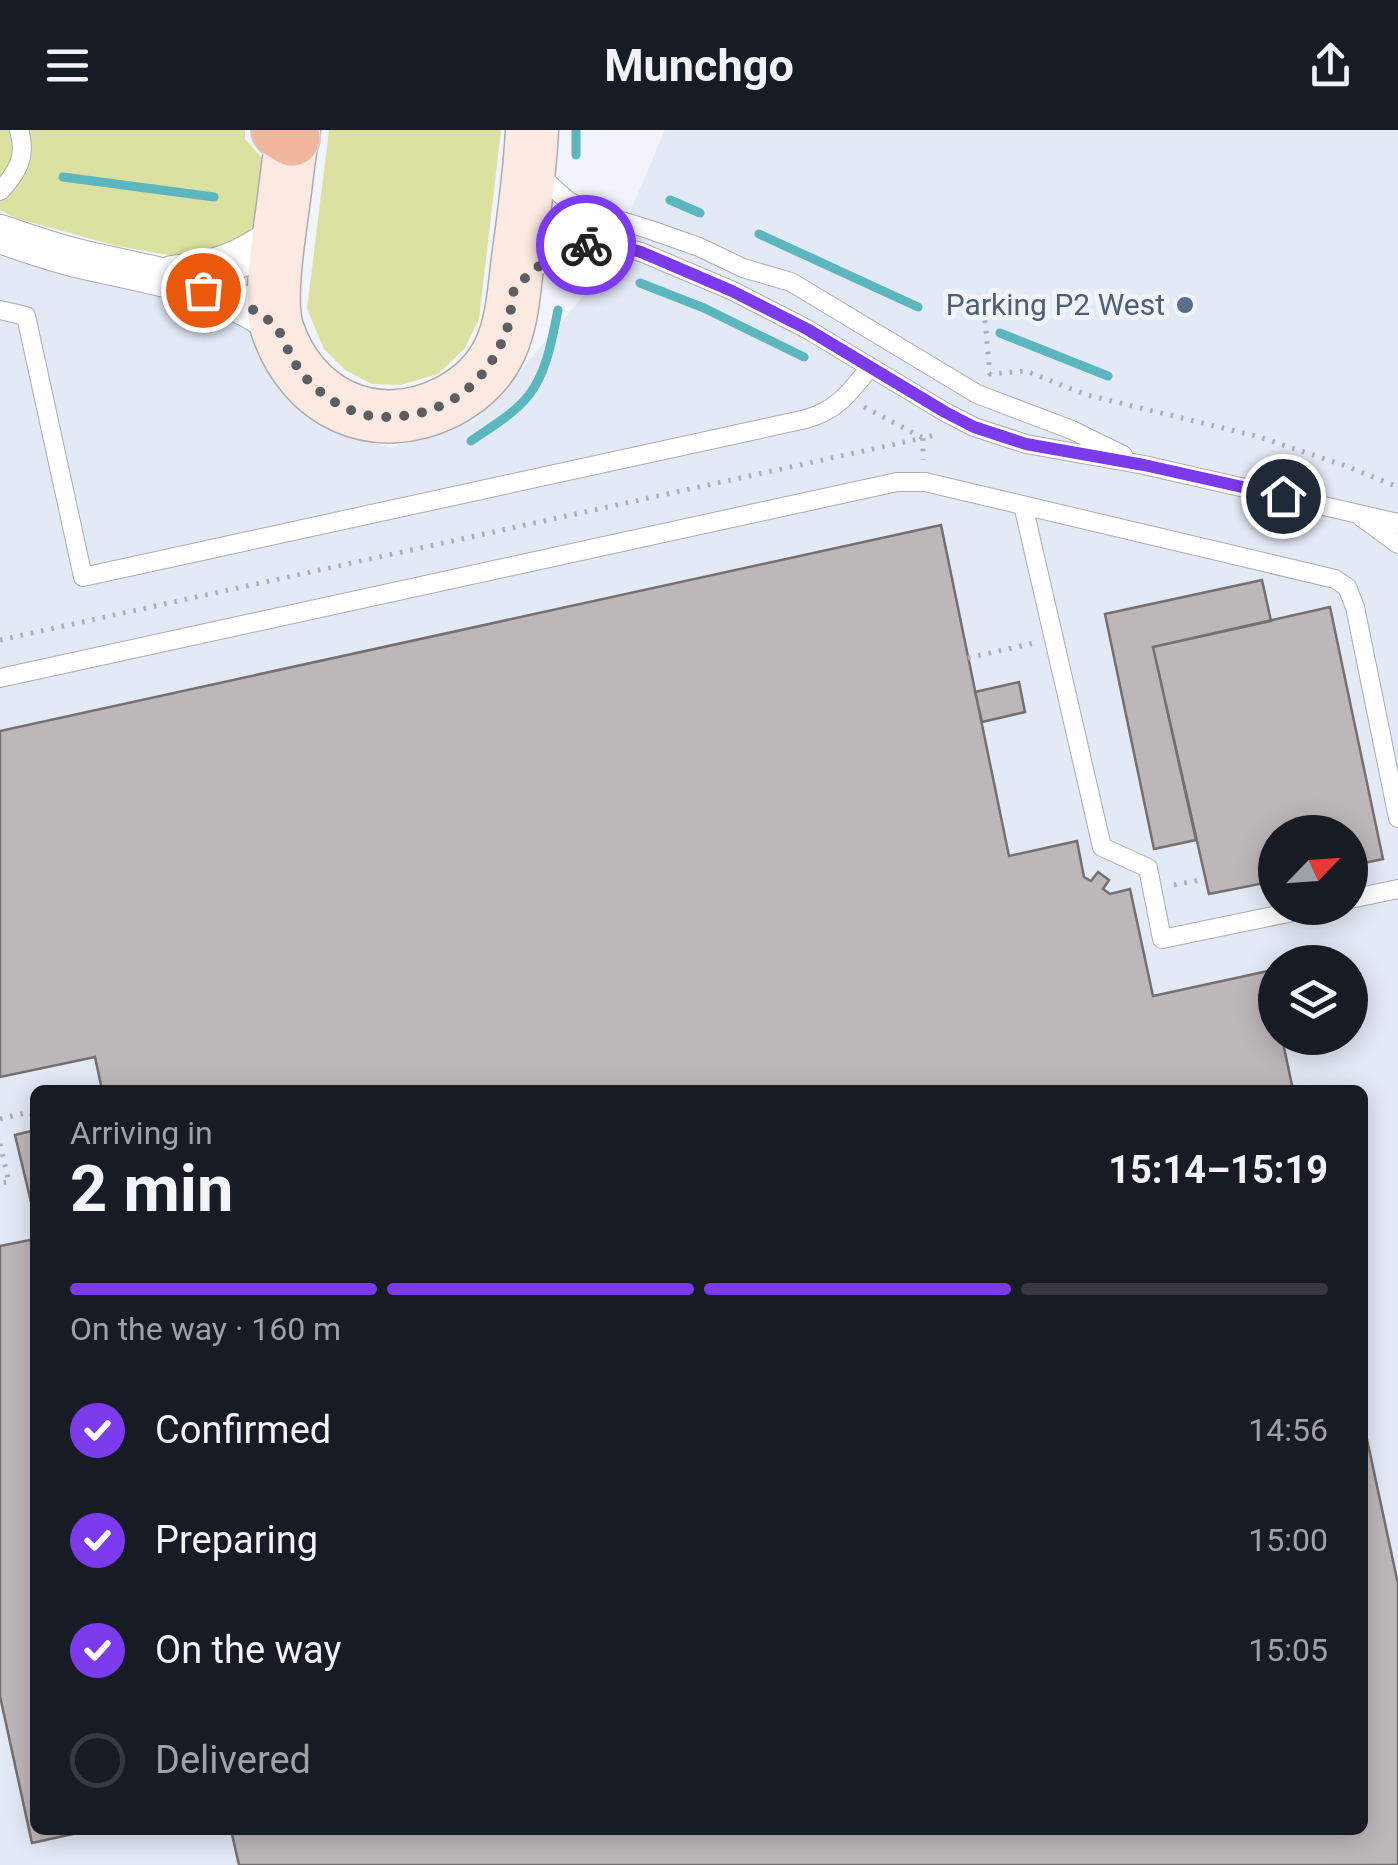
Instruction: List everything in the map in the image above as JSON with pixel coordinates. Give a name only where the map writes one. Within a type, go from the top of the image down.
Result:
[{"type":"street","points":[[289,132],[274,285],[276,325],[310,384],[338,404],[371,416],[404,417],[429,411],[462,395],[482,377],[500,350],[510,320],[531,148]]},
{"type":"street","points":[[0,234],[78,259],[165,276],[231,298],[276,325]]},
{"type":"street","points":[[165,276],[234,263],[280,234]]},
{"type":"lane","points":[[0,191],[14,177],[23,158],[18,130]]},
{"type":"lane","points":[[531,148],[568,201],[791,282],[976,394],[1072,430],[1144,465]]},
{"type":"lane","points":[[514,289],[540,264],[568,250],[593,244],[616,245],[732,291],[807,329],[974,427],[1026,444],[1144,465],[1398,523]]},
{"type":"lane","points":[[0,310],[26,316],[83,578],[806,420],[825,414],[846,398],[870,367]]},
{"type":"lane","points":[[912,392],[929,365]]},
{"type":"lane","points":[[0,678],[897,482],[925,482],[1335,579],[1347,588],[1355,607],[1398,818]]},
{"type":"lane","points":[[1023,505],[1102,847],[1148,868],[1162,940],[1258,920]]},
{"type":"lane","points":[[1352,511],[1398,544]]},
{"type":"lane","points":[[1368,895],[1398,889]]},
{"type":"path","points":[[984,310],[990,374],[1026,371],[1087,394],[1256,436],[1398,487]]},
{"type":"path","points":[[857,404],[923,438]]},
{"type":"path","points":[[0,640],[939,434]]},
{"type":"path","points":[[923,438],[923,463]]},
{"type":"path","points":[[968,658],[1040,642]]},
{"type":"path","points":[[1161,888],[1205,878]]},
{"type":"path","points":[[0,1119],[30,1113]]},
{"type":"path","points":[[0,1144],[9,1182],[0,1183]]},
{"type":"shaded area","points":[[665,130],[1398,130],[1398,1865],[0,1865],[0,253],[226,311],[248,326],[335,429],[390,448],[474,421],[617,255]]},
{"type":"green space","points":[[0,130],[245,130],[245,139],[263,159],[258,217],[247,234],[221,252],[191,259],[117,246],[15,218],[0,210]]},
{"type":"green space","points":[[329,130],[501,130],[479,319],[465,348],[438,374],[401,385],[372,384],[345,370],[324,349],[307,309]]},
{"type":"building","points":[[941,525],[1009,856],[1077,841],[1084,877],[1091,881],[1098,872],[1109,880],[1103,889],[1110,894],[1130,889],[1153,996],[1258,973],[1258,1055],[1286,1055],[1292,1085],[101,1085],[95,1057],[0,1077],[0,731]]},
{"type":"building","points":[[1262,580],[1271,621],[1153,647],[1196,840],[1154,849],[1105,614]]},
{"type":"building","points":[[1330,607],[1383,859],[1368,862],[1368,815],[1258,815],[1258,884],[1209,894],[1153,647]]},
{"type":"building","points":[[1019,682],[1025,712],[982,722],[975,692]]},
{"type":"building","points":[[30,1131],[30,1198],[15,1135]]},
{"type":"building","points":[[30,1240],[30,1834],[0,1696],[0,1246]]},
{"type":"building","points":[[1368,1444],[1398,1584],[1398,1865],[239,1865],[232,1835],[1368,1835]]},
{"type":"building","points":[[30,1835],[68,1835],[32,1843]]},
{"type":"waterway","points":[[576,130],[576,155]]},
{"type":"waterway","points":[[63,177],[214,197]]},
{"type":"waterway","points":[[670,200],[700,213]]},
{"type":"waterway","points":[[759,234],[918,307]]},
{"type":"waterway","points":[[640,283],[704,308],[804,357]]},
{"type":"waterway","points":[[471,441],[516,408],[535,386],[548,355],[558,310]]},
{"type":"waterway","points":[[1000,333],[1108,376]]},
{"type":"way so far","points":[[203,290],[231,298],[276,325],[310,384],[338,404],[371,416],[404,417],[429,411],[462,395],[482,377],[500,350],[510,320],[514,289],[540,264],[586,245]]},
{"type":"place","name":"Parking P2 West","points":[[1185,305]]},
{"type":"route","points":[[586,245],[616,245],[641,252],[732,291],[807,329],[974,427],[1026,444],[1283,496]]}]
